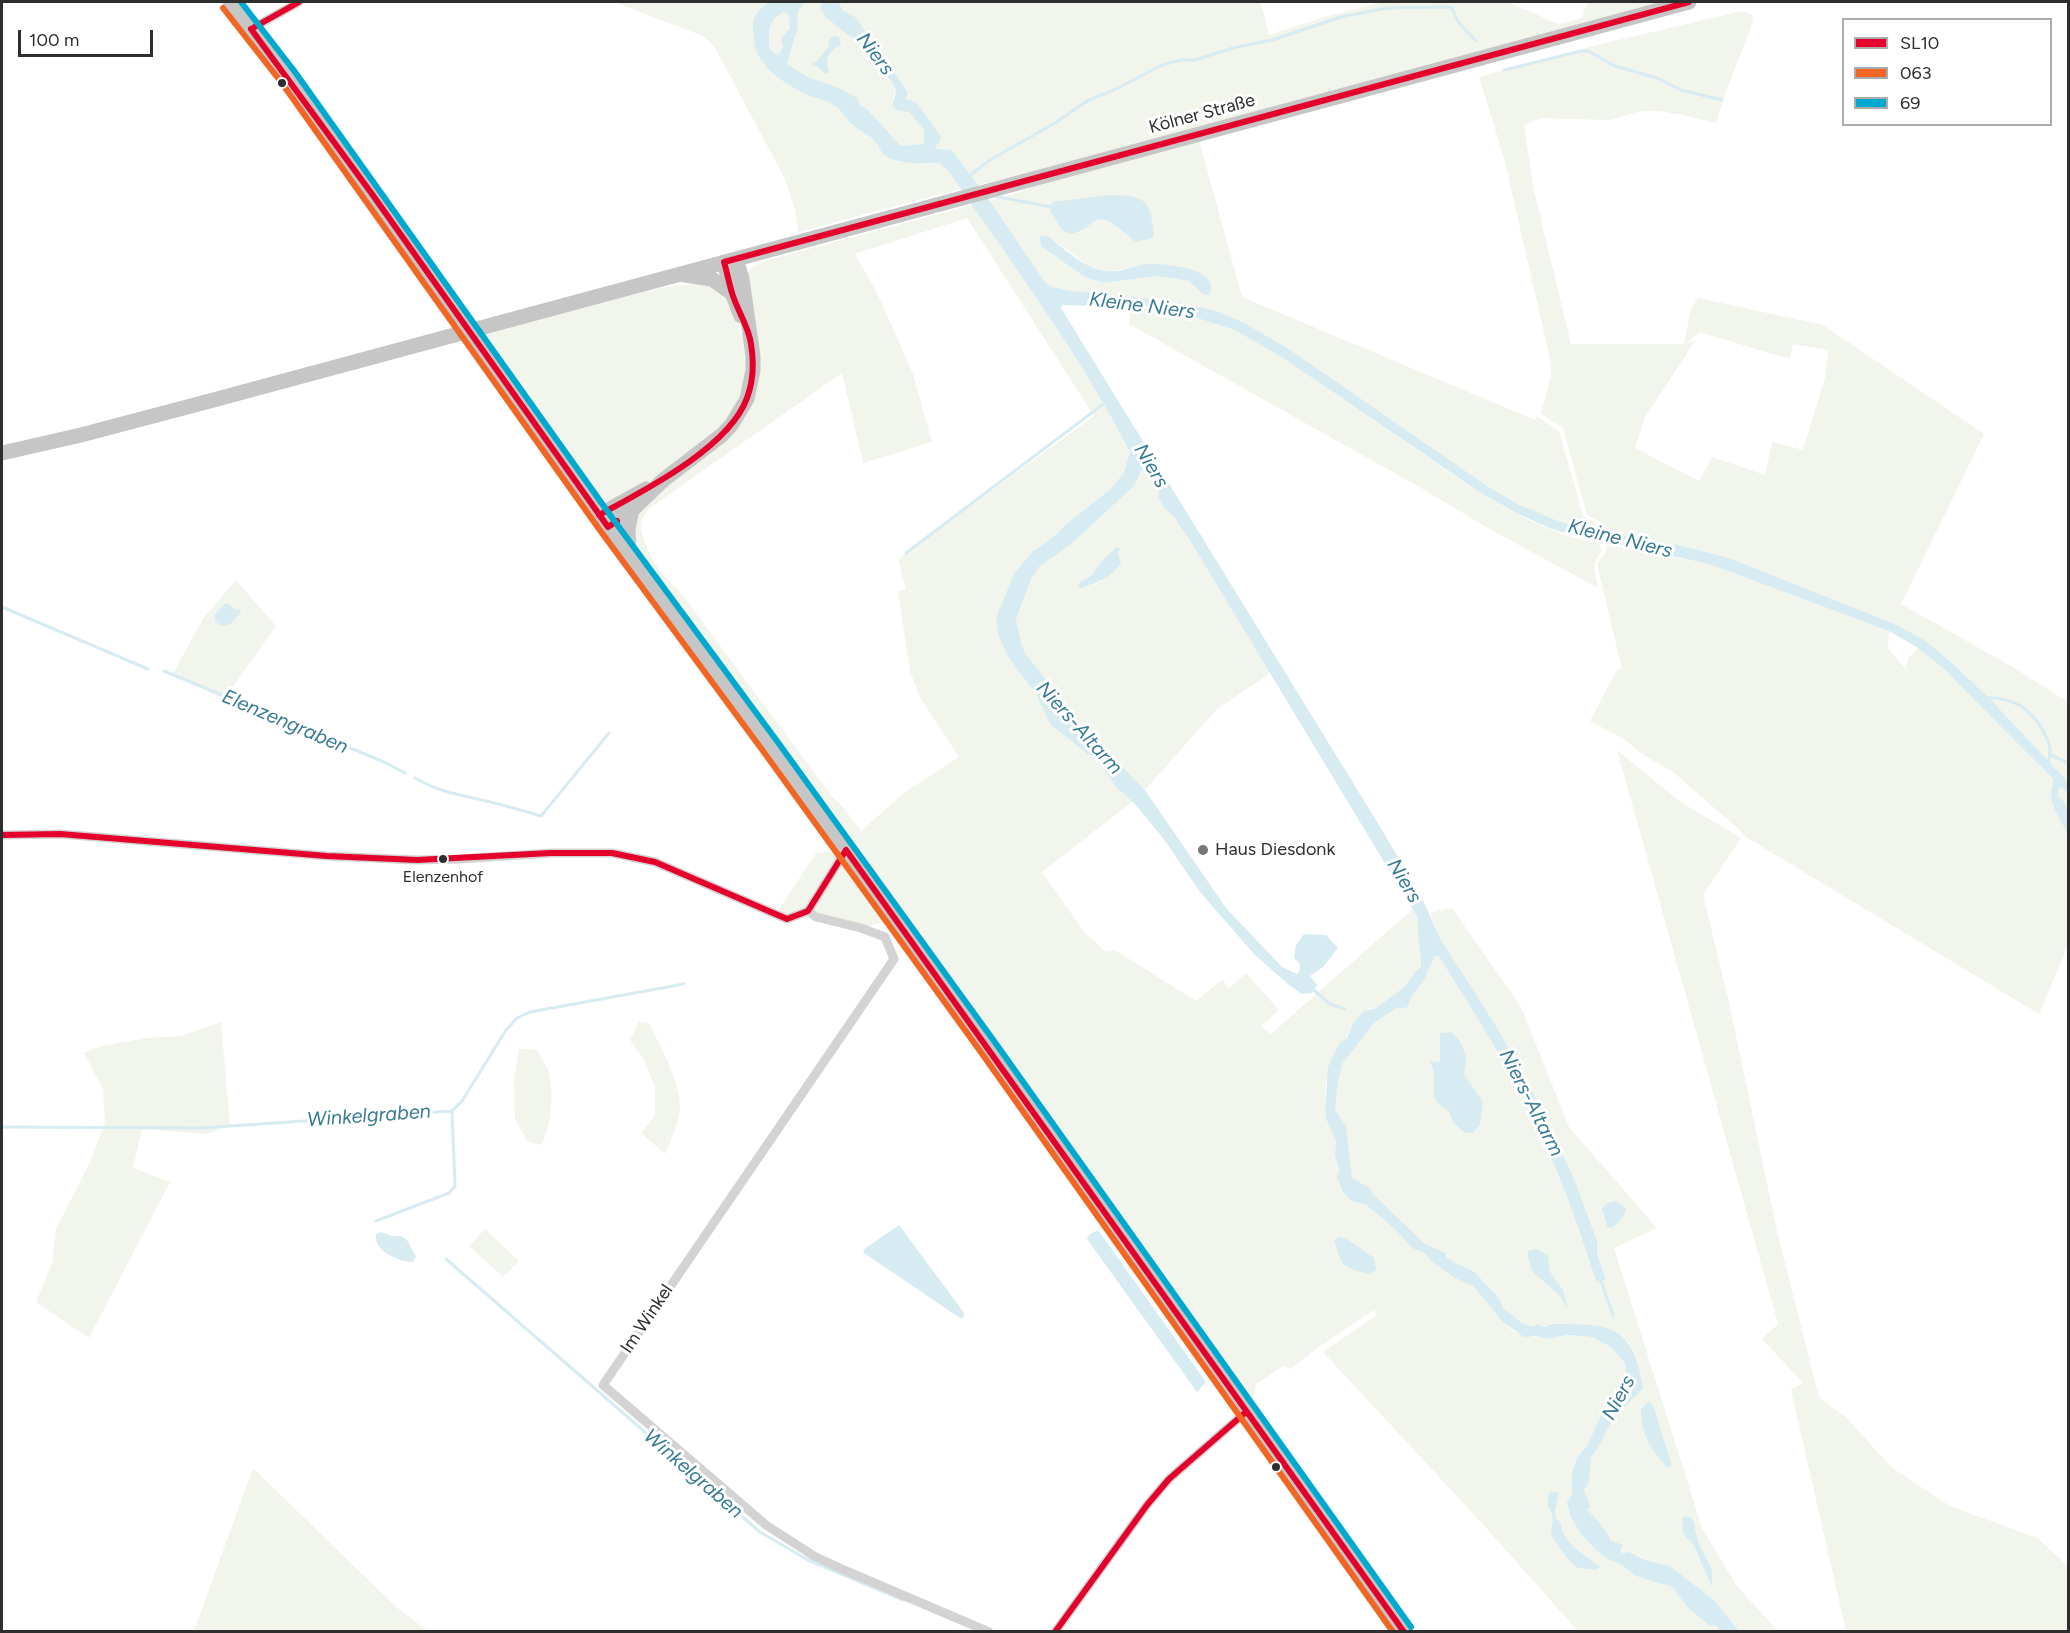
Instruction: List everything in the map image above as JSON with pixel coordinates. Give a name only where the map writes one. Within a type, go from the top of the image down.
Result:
[{"type":"main road","points":[[230,2],[358,174],[603,521],[846,850],[1404,1632]]},
{"type":"main road","name":"Kölner Straße","points":[[2,453],[92,432],[443,339],[1689,2]]},
{"type":"main road","points":[[603,521],[662,481],[722,435],[741,412],[747,399],[753,370],[751,342],[742,279],[730,261]]},
{"type":"main road","points":[[730,261],[732,293],[751,342]]},
{"type":"main road","points":[[679,275],[712,279],[732,293]]},
{"type":"main road","points":[[603,521],[632,510],[662,481]]},
{"type":"main road","points":[[628,555],[628,528],[632,510]]},
{"type":"street","points":[[251,29],[299,2]]},
{"type":"street","points":[[2,835],[60,834],[327,856],[417,860],[612,853],[655,862],[787,919],[808,911],[846,850]]},
{"type":"street","name":"Im Winkel","points":[[808,911],[816,917],[861,927],[885,937],[894,959],[603,1385],[765,1525],[814,1556],[989,1632]]},
{"type":"street","points":[[1055,1632],[1147,1505],[1169,1479],[1246,1412]]},
{"type":"shaded area","points":[[614,2],[769,2],[756,13],[756,52],[811,96],[826,100],[844,112],[852,125],[861,129],[879,149],[899,162],[911,161],[923,165],[939,163],[948,171],[960,189],[798,232],[795,209],[784,177],[714,46],[703,36]]},
{"type":"shaded area","points":[[806,2],[822,2],[820,8],[847,35],[859,40],[866,58],[892,82],[894,95],[892,104],[896,110],[909,111],[924,130],[925,144],[901,146],[867,109],[839,88],[808,77],[787,64],[797,30],[798,11]]},
{"type":"shaded area","points":[[838,2],[1261,2],[1269,35],[1328,16],[1383,2],[1508,2],[1558,24],[1582,18],[1587,2],[1666,2],[1180,135],[978,185],[962,163],[935,147],[939,142],[906,99],[908,91],[884,57],[878,55]]},
{"type":"shaded area","points":[[784,11],[789,14],[790,28],[781,38],[783,47],[779,55],[775,55],[769,48],[770,26],[775,18]]},
{"type":"shaded area","points":[[1738,12],[1747,12],[1753,16],[1716,123],[1659,111],[1641,111],[1609,120],[1541,118],[1524,125],[1534,191],[1571,344],[1684,344],[1691,309],[1698,298],[1823,325],[1984,434],[1901,604],[2011,666],[2068,702],[2068,782],[1989,698],[1926,641],[1895,624],[1729,558],[1644,538],[1604,533],[1601,522],[1587,515],[1563,428],[1541,414],[1551,376],[1551,363],[1504,158],[1479,77],[1597,45]],"holes":[[[1700,332],[1790,358],[1793,344],[1828,350],[1825,378],[1803,450],[1772,442],[1765,475],[1712,457],[1699,481],[1635,448],[1645,417],[1695,341],[1686,343]]]},
{"type":"shaded area","points":[[1199,140],[1242,297],[1535,420],[1537,416],[1559,431],[1583,516],[1596,523],[1597,532],[1555,521],[1490,488],[1289,349],[1220,312],[1187,304],[1052,287],[1045,282],[989,201],[1027,190],[1035,185]],"holes":[[[1052,202],[1154,235],[1129,237],[1109,221],[1098,219],[1079,233],[1061,228],[1056,217],[1050,212]],[[1048,236],[1089,266],[1108,272],[1149,264],[1211,290],[1199,288],[1189,281],[1156,276],[1105,283],[1086,278],[1041,246]]]},
{"type":"shaded area","points":[[972,205],[1014,265],[1075,357],[1130,452],[1124,472],[1112,488],[1032,552],[996,618],[1027,683],[1035,676],[1022,646],[1016,619],[1030,580],[1039,567],[1070,545],[1134,486],[1142,469],[1159,492],[1159,499],[1164,508],[1174,517],[1189,539],[1270,673],[1216,710],[1145,790],[1068,711],[1052,687],[1051,725],[1100,764],[1117,788],[1133,801],[1042,872],[1085,933],[1106,952],[1115,950],[1196,1001],[1223,979],[1228,989],[1246,973],[1279,1010],[1261,1026],[1271,1034],[1413,909],[1418,918],[1421,967],[1404,987],[1376,1008],[1364,1011],[1353,1023],[1326,1080],[1326,1119],[1336,1140],[1335,1155],[1351,1201],[1365,1204],[1395,1229],[1412,1248],[1426,1254],[1432,1262],[1455,1278],[1473,1286],[1514,1332],[1547,1339],[1560,1335],[1592,1337],[1611,1347],[1619,1355],[1625,1363],[1627,1376],[1625,1386],[1602,1413],[1587,1446],[1582,1450],[1570,1486],[1606,1558],[1620,1564],[1636,1576],[1672,1587],[1688,1608],[1710,1626],[1716,1625],[1719,1631],[1578,1631],[1480,1521],[1323,1352],[1377,1315],[1374,1310],[1290,1369],[1283,1366],[1256,1384],[1254,1394],[1248,1398],[1168,1283],[1095,1197],[656,582],[633,533],[637,513],[746,414],[747,273],[750,269],[768,260]],"holes":[[[967,218],[1094,416],[898,559],[906,589],[898,591],[910,671],[921,699],[959,757],[905,792],[861,831],[830,794],[678,589],[660,571],[647,549],[642,532],[642,519],[655,504],[842,373],[863,463],[932,442],[913,374],[877,293],[855,254]],[[1116,547],[1117,569],[1100,582],[1078,587],[1080,582],[1093,574],[1099,564]]]},
{"type":"shaded area","points":[[708,284],[728,298],[743,339],[747,367],[739,402],[723,426],[658,476],[626,495],[610,502],[604,500],[589,487],[481,336],[644,292]]},
{"type":"shaded area","points":[[1132,307],[1187,313],[1239,331],[1277,354],[1488,497],[1562,534],[1599,543],[1602,551],[1594,568],[1598,588],[1493,531],[1129,324]]},
{"type":"shaded area","points":[[1607,544],[1709,564],[1889,631],[1888,648],[1905,669],[1909,657],[1918,648],[1988,711],[2053,780],[2058,790],[2060,787],[2068,793],[2068,945],[2039,1014],[1741,834],[1742,832],[1673,772],[1642,754],[1624,739],[1590,721],[1617,670],[1622,669],[1597,564],[1606,552]]},
{"type":"shaded area","points":[[236,580],[276,626],[224,699],[172,675],[203,619]]},
{"type":"shaded area","points":[[1617,750],[1679,801],[1741,838],[1703,895],[1729,1002],[1777,1231],[1819,1398],[1846,1417],[1891,1467],[1950,1506],[2037,1538],[2068,1566],[2068,1631],[1846,1631],[1791,1390],[1803,1383],[1762,1339],[1778,1324]]},
{"type":"shaded area","points":[[846,850],[895,919],[861,928],[808,911],[787,919],[776,914],[816,853]]},
{"type":"shaded area","points":[[1452,908],[1521,1007],[1569,1127],[1657,1228],[1614,1248],[1702,1528],[1736,1585],[1778,1631],[1739,1631],[1714,1600],[1670,1566],[1648,1561],[1641,1556],[1620,1552],[1587,1508],[1584,1490],[1589,1482],[1591,1457],[1614,1420],[1634,1398],[1634,1357],[1629,1343],[1612,1331],[1588,1325],[1552,1324],[1536,1327],[1525,1324],[1503,1308],[1501,1301],[1488,1284],[1457,1265],[1446,1253],[1425,1244],[1374,1195],[1370,1188],[1352,1178],[1347,1139],[1335,1110],[1342,1064],[1374,1022],[1410,998],[1423,982],[1435,956],[1439,956],[1520,1091],[1557,1171],[1596,1281],[1606,1280],[1597,1254],[1597,1241],[1575,1181],[1539,1104],[1498,1029],[1440,938],[1430,913]],"holes":[[[1693,1519],[1698,1542],[1712,1569],[1699,1560],[1694,1546],[1683,1533]]]},
{"type":"shaded area","points":[[221,1022],[230,1125],[207,1134],[142,1129],[133,1168],[170,1182],[89,1338],[36,1302],[52,1263],[56,1229],[92,1158],[105,1121],[103,1089],[84,1053],[102,1046],[147,1038],[181,1036]]},
{"type":"shaded area","points":[[639,1022],[649,1023],[677,1087],[680,1108],[678,1120],[665,1154],[641,1133],[655,1116],[655,1088],[645,1061],[630,1040]]},
{"type":"shaded area","points":[[519,1049],[537,1050],[548,1071],[551,1108],[542,1145],[527,1141],[515,1119],[514,1079]]},
{"type":"shaded area","points":[[485,1229],[519,1261],[503,1277],[469,1246]]},
{"type":"shaded area","points":[[253,1468],[396,1607],[428,1631],[194,1631]]},
{"type":"water","points":[[769,2],[806,2],[798,11],[797,30],[787,64],[808,77],[839,88],[857,98],[860,105],[867,109],[901,146],[924,144],[924,130],[909,112],[896,110],[892,104],[896,93],[891,81],[882,71],[871,65],[858,40],[826,17],[820,8],[822,2],[838,2],[844,11],[855,17],[876,46],[875,50],[878,55],[884,57],[908,92],[906,99],[917,103],[941,137],[935,147],[952,150],[1045,282],[1052,287],[1187,304],[1220,312],[1289,349],[1490,488],[1520,505],[1592,532],[1644,538],[1729,558],[1895,624],[1926,641],[1953,664],[1989,698],[2068,782],[2068,793],[2060,787],[2057,796],[2068,809],[2068,835],[2052,799],[2053,779],[1945,670],[1918,648],[1889,631],[1709,564],[1626,546],[1595,542],[1552,529],[1518,514],[1481,493],[1277,354],[1235,330],[1182,313],[1147,307],[1062,305],[1061,308],[1379,825],[1421,896],[1440,938],[1498,1029],[1539,1104],[1575,1181],[1597,1241],[1597,1254],[1606,1280],[1596,1281],[1557,1171],[1520,1091],[1439,956],[1435,956],[1423,982],[1410,998],[1408,1006],[1404,1009],[1398,1007],[1374,1023],[1342,1064],[1335,1110],[1346,1126],[1352,1178],[1370,1188],[1374,1195],[1425,1244],[1446,1253],[1446,1256],[1455,1263],[1473,1271],[1497,1295],[1503,1308],[1524,1323],[1534,1327],[1537,1324],[1544,1327],[1552,1324],[1603,1327],[1625,1339],[1639,1367],[1643,1388],[1616,1417],[1591,1457],[1589,1482],[1584,1490],[1590,1508],[1587,1509],[1611,1541],[1623,1545],[1620,1552],[1629,1552],[1648,1561],[1670,1566],[1714,1600],[1739,1631],[1719,1631],[1716,1625],[1710,1626],[1688,1608],[1672,1587],[1636,1576],[1620,1564],[1606,1558],[1580,1533],[1571,1517],[1567,1502],[1573,1494],[1571,1481],[1576,1461],[1587,1446],[1602,1413],[1625,1386],[1627,1376],[1625,1363],[1611,1347],[1592,1337],[1568,1335],[1547,1339],[1536,1336],[1524,1337],[1503,1322],[1473,1286],[1455,1278],[1432,1262],[1426,1254],[1412,1248],[1395,1229],[1365,1204],[1351,1201],[1343,1192],[1337,1177],[1339,1170],[1335,1155],[1336,1140],[1326,1119],[1328,1067],[1339,1044],[1347,1038],[1353,1023],[1364,1011],[1376,1008],[1404,987],[1421,967],[1418,918],[1189,539],[1174,517],[1164,508],[1159,499],[1159,492],[1142,469],[1134,486],[1070,545],[1039,567],[1031,579],[1016,619],[1022,646],[1035,676],[1028,683],[1008,656],[999,637],[996,618],[1014,574],[1032,552],[1112,488],[1124,472],[1130,452],[1067,344],[948,171],[939,163],[904,162],[891,159],[882,153],[873,139],[851,123],[835,106],[787,84],[761,60],[754,45],[754,20],[757,13]],"holes":[[[784,12],[789,14],[790,28],[781,38],[783,47],[776,55],[769,48],[770,27],[779,15]]]},
{"type":"water","points":[[833,36],[839,37],[841,44],[829,55],[827,62],[829,72],[825,74],[812,63],[818,60],[829,46],[829,40]]},
{"type":"water","points":[[1111,195],[1132,197],[1144,202],[1151,214],[1154,235],[1152,238],[1136,242],[1109,221],[1098,219],[1080,231],[1070,234],[1061,228],[1050,212],[1052,202]]},
{"type":"water","points":[[1042,236],[1048,236],[1090,267],[1107,271],[1156,264],[1189,269],[1207,278],[1211,285],[1209,294],[1204,295],[1189,281],[1156,276],[1105,283],[1086,278],[1041,246]]},
{"type":"water","points":[[1116,547],[1120,549],[1118,554],[1121,564],[1117,569],[1098,582],[1078,587],[1080,582],[1093,574],[1099,564]]},
{"type":"water","points":[[224,604],[229,604],[241,613],[230,624],[221,626],[215,621],[215,614]]},
{"type":"water","points":[[1045,685],[1052,687],[1068,711],[1145,790],[1226,908],[1282,967],[1297,974],[1299,972],[1300,964],[1294,958],[1296,945],[1304,934],[1326,935],[1338,948],[1323,967],[1310,976],[1317,985],[1312,993],[1302,994],[1254,954],[1200,892],[1163,838],[1133,802],[1117,788],[1100,764],[1051,725],[1038,699],[1038,691]]},
{"type":"water","points":[[1451,1032],[1464,1051],[1466,1062],[1464,1074],[1483,1102],[1480,1124],[1473,1133],[1465,1133],[1453,1122],[1449,1111],[1434,1098],[1434,1071],[1430,1061],[1440,1062],[1440,1033]]},
{"type":"water","points":[[1617,1201],[1626,1209],[1616,1225],[1610,1228],[1607,1226],[1602,1208],[1607,1203]]},
{"type":"water","points":[[899,1225],[962,1310],[963,1318],[864,1253],[863,1250]]},
{"type":"water","points":[[1098,1230],[1206,1382],[1197,1392],[1087,1239],[1090,1234]]},
{"type":"water","points":[[381,1232],[401,1236],[407,1240],[416,1257],[413,1262],[394,1258],[383,1250],[376,1240],[376,1234]]},
{"type":"water","points":[[1339,1237],[1374,1258],[1376,1270],[1368,1274],[1343,1264],[1334,1241]]},
{"type":"water","points":[[1536,1249],[1548,1255],[1550,1272],[1563,1290],[1568,1308],[1560,1296],[1532,1271],[1528,1251]]},
{"type":"water","points":[[1649,1401],[1653,1405],[1672,1466],[1667,1467],[1661,1460],[1651,1447],[1645,1433],[1641,1409]]},
{"type":"water","points":[[1549,1492],[1559,1492],[1555,1511],[1556,1519],[1560,1522],[1566,1537],[1575,1548],[1600,1567],[1596,1570],[1578,1568],[1567,1558],[1551,1535],[1553,1523],[1550,1509],[1547,1506]]},
{"type":"water","points":[[1687,1516],[1693,1519],[1698,1542],[1712,1569],[1712,1587],[1694,1546],[1683,1533],[1682,1518]]},
{"type":"waterway","points":[[968,177],[990,160],[1055,123],[1087,101],[1162,65],[1181,60],[1195,60],[1233,48],[1272,40],[1341,17],[1387,8],[1451,7],[1459,23],[1476,41]]},
{"type":"waterway","points":[[1504,70],[1588,51],[1615,66],[1657,78],[1681,90],[1722,100]]},
{"type":"waterway","points":[[994,196],[1051,207]]},
{"type":"waterway","points":[[906,553],[1106,402]]},
{"type":"waterway","name":"Elenzengraben","points":[[2,607],[148,669]]},
{"type":"waterway","name":"Niers-Altarm","points":[[1021,661],[1055,705]]},
{"type":"waterway","name":"Elenzengraben","points":[[164,671],[384,762],[405,773]]},
{"type":"waterway","points":[[1985,698],[2011,702],[2021,706],[2030,714],[2048,741],[2050,748],[2048,762]]},
{"type":"waterway","name":"Elenzengraben","points":[[415,778],[458,795],[541,816],[609,733]]},
{"type":"waterway","points":[[2051,755],[2068,763]]},
{"type":"waterway","name":"Winkelgraben","points":[[2,1127],[201,1128],[452,1111],[462,1101],[506,1030],[517,1018],[530,1012],[684,984]]},
{"type":"waterway","points":[[1314,990],[1330,1004],[1345,1009]]},
{"type":"waterway","points":[[376,1221],[449,1193],[455,1186],[452,1111]]},
{"type":"waterway","name":"Winkelgraben","points":[[446,1259],[760,1532],[808,1560],[903,1600]]},
{"type":"waterway","points":[[1601,1281],[1613,1315]]},
{"type":"transit line","name":"69","points":[[241,2],[295,72],[613,519],[994,1041],[1411,1627]]},
{"type":"transit line","name":"SL10","points":[[251,29],[299,2]]},
{"type":"transit line","name":"SL10","points":[[599,515],[660,481],[704,451],[737,416],[747,398],[752,372],[751,344],[732,293],[724,262],[1689,2]]},
{"type":"transit line","name":"063","points":[[223,8],[281,82],[599,529],[980,1051],[1393,1632]]},
{"type":"transit line","name":"SL10","points":[[251,29],[372,194],[608,527],[617,521]]},
{"type":"transit line","name":"SL10","points":[[2,835],[60,834],[327,856],[417,860],[551,853],[612,853],[655,862],[787,919],[808,911],[846,850]]},
{"type":"transit line","name":"SL10","points":[[846,850],[1404,1632]]},
{"type":"transit line","name":"SL10","points":[[1055,1632],[1147,1505],[1169,1479],[1246,1412]]},
{"type":"place","name":"Haus Diesdonk","points":[[1203,850]]},
{"type":"place","name":"Elenzenhof","points":[[443,859]]},
{"type":"water label","name":"Niers","points":[[875,54]]},
{"type":"water label","name":"Kleine Niers","points":[[1142,306]]},
{"type":"water label","name":"Niers","points":[[1151,466]]},
{"type":"water label","name":"Kleine Niers","points":[[1620,539]]},
{"type":"water label","name":"Niers","points":[[1404,881]]},
{"type":"water label","name":"Niers","points":[[1619,1398]]}]
